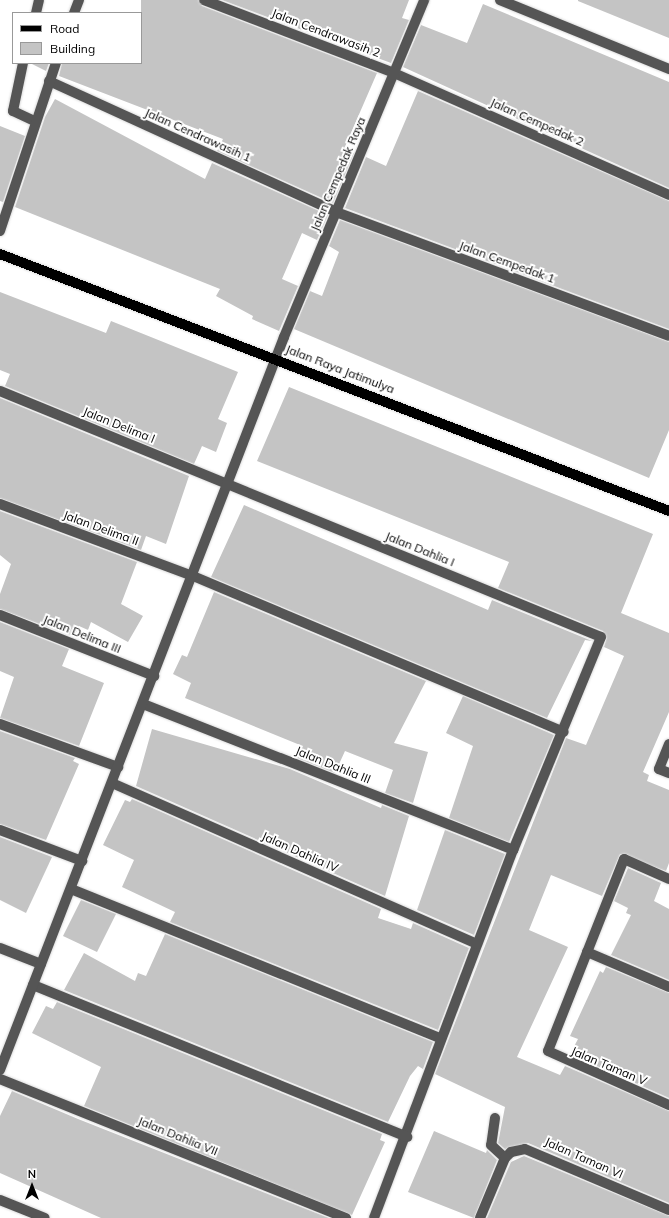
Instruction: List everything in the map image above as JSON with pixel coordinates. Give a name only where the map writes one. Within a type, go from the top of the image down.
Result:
[{"type":"main road","name":"Jalan Raya Jatimulya","points":[[0,254],[276,358],[669,511]]},
{"type":"street","points":[[36,12],[39,0]]},
{"type":"street","points":[[74,12],[79,0]]},
{"type":"street","name":"Jalan Cendrawasih 2","points":[[204,0],[394,73]]},
{"type":"street","name":"Jalan Cempedak Raya","points":[[0,1070],[2,1058],[33,985],[82,861],[229,484],[276,358],[424,0]]},
{"type":"street","points":[[500,0],[669,69]]},
{"type":"street","points":[[23,64],[13,111],[34,121]]},
{"type":"street","points":[[0,231],[34,121],[56,64]]},
{"type":"street","name":"Jalan Cempedak 2","points":[[394,73],[669,195]]},
{"type":"street","name":"Jalan Cendrawasih 1","points":[[49,81],[336,212]]},
{"type":"street","name":"Jalan Cempedak 1","points":[[336,212],[669,336]]},
{"type":"street","name":"Jalan Delima I","points":[[0,391],[229,484]]},
{"type":"street","name":"Jalan Dahlia I","points":[[229,484],[601,637],[564,732]]},
{"type":"street","name":"Jalan Delima II","points":[[0,504],[193,576],[564,732]]},
{"type":"street","name":"Jalan Delima III","points":[[0,615],[154,676]]},
{"type":"street","name":"Jalan Dahlia III","points":[[143,704],[513,850]]},
{"type":"street","points":[[0,724],[118,767]]},
{"type":"street","points":[[374,1218],[407,1137],[440,1038],[513,850],[564,732]]},
{"type":"street","points":[[669,744],[659,769],[669,773]]},
{"type":"street","name":"Jalan Dahlia IV","points":[[112,783],[477,944]]},
{"type":"street","points":[[0,830],[82,861]]},
{"type":"street","points":[[669,879],[624,859],[587,952],[669,988]]},
{"type":"street","points":[[71,889],[440,1038]]},
{"type":"street","points":[[0,948],[41,964]]},
{"type":"street","name":"Jalan Taman V","points":[[587,952],[550,1042],[548,1051],[553,1056],[669,1105]]},
{"type":"street","points":[[33,985],[407,1137]]},
{"type":"street","name":"Jalan Dahlia VII","points":[[0,1079],[346,1218]]},
{"type":"street","points":[[480,1218],[505,1158],[491,1146],[494,1118]]},
{"type":"street","name":"Jalan Taman VI","points":[[505,1158],[511,1152],[534,1150],[669,1210]]},
{"type":"street","points":[[0,1200],[45,1218]]},
{"type":"building","points":[[141,0],[198,0],[202,6],[377,73],[344,149],[354,153],[333,203],[217,151],[223,139],[59,76],[62,64],[142,64]]},
{"type":"building","points":[[222,0],[409,0],[402,18],[409,20],[391,63]]},
{"type":"building","points":[[578,0],[669,0],[669,38],[578,1]]},
{"type":"building","points":[[483,4],[669,82],[669,188],[403,67],[421,25],[467,43]]},
{"type":"building","points":[[32,64],[49,64],[46,71]]},
{"type":"building","points":[[418,91],[669,201],[669,329],[345,208],[366,157],[386,166]]},
{"type":"building","points":[[55,99],[205,179],[212,163],[328,215],[317,240],[302,233],[282,279],[298,286],[279,331],[252,319],[253,316],[216,296],[220,289],[15,207],[45,117]]},
{"type":"building","points":[[0,126],[25,136],[3,202],[0,201]]},
{"type":"building","points":[[340,220],[669,342],[669,430],[649,478],[294,329],[310,291],[322,296],[339,252],[329,246]]},
{"type":"building","points":[[0,292],[106,333],[111,321],[238,372],[218,419],[227,423],[216,452],[202,446],[194,464],[5,386],[10,374],[0,370]]},
{"type":"building","points":[[289,387],[653,534],[621,613],[669,633],[669,712],[643,772],[649,775],[647,781],[669,790],[669,863],[666,871],[620,854],[602,896],[551,875],[529,930],[568,947],[517,1057],[560,1075],[565,1066],[669,1111],[669,1203],[528,1143],[505,1149],[498,1143],[505,1107],[435,1074],[566,738],[586,745],[624,656],[604,647],[607,637],[603,631],[498,588],[509,562],[257,461]]},
{"type":"building","points":[[0,398],[189,476],[166,544],[146,536],[141,550],[0,498]]},
{"type":"building","points":[[244,505],[488,610],[492,600],[592,641],[585,640],[547,718],[211,577]]},
{"type":"building","points":[[0,511],[137,562],[121,604],[143,616],[128,642],[91,622],[88,630],[79,626],[74,637],[0,609],[0,594],[11,564],[0,555]]},
{"type":"building","points":[[214,592],[426,681],[394,743],[428,752],[413,803],[385,793],[393,770],[345,751],[335,773],[295,757],[300,745],[185,698],[191,683],[173,674],[182,655],[187,657]]},
{"type":"building","points":[[0,622],[69,649],[62,666],[104,683],[79,746],[0,718],[14,677],[0,671]]},
{"type":"building","points":[[463,696],[554,735],[509,842],[449,818],[473,746],[446,733]]},
{"type":"building","points":[[152,729],[290,769],[381,808],[382,805],[409,816],[385,896],[136,786]]},
{"type":"building","points":[[0,731],[75,758],[73,761],[79,764],[46,840],[0,824]]},
{"type":"building","points":[[132,799],[381,909],[378,918],[411,929],[413,923],[469,948],[438,1030],[170,922],[175,912],[122,887],[134,860],[103,845],[125,800],[130,802]]},
{"type":"building","points":[[445,830],[505,854],[474,935],[417,910]]},
{"type":"building","points":[[0,837],[52,857],[26,913],[0,900]]},
{"type":"building","points":[[628,868],[661,883],[654,901],[669,909],[669,980],[611,955],[631,915],[626,913],[628,908],[614,901]]},
{"type":"building","points":[[81,900],[116,914],[97,952],[63,936]]},
{"type":"building","points":[[165,934],[433,1042],[423,1069],[418,1066],[410,1076],[388,1122],[64,990],[84,953],[135,981],[138,973],[146,976]]},
{"type":"building","points":[[606,967],[669,993],[669,1098],[570,1054],[578,1039],[570,1036],[600,971],[603,973]]},
{"type":"building","points":[[57,1002],[382,1134],[380,1140],[385,1142],[352,1215],[84,1106],[101,1067],[32,1033],[46,1006],[53,1009]]},
{"type":"building","points":[[12,1091],[78,1119],[329,1218],[101,1218],[0,1173],[0,1116]]},
{"type":"building","points":[[434,1131],[486,1153],[487,1150],[497,1160],[474,1218],[408,1192]]},
{"type":"building","points":[[524,1156],[669,1216],[669,1218],[487,1218],[511,1162]]}]
